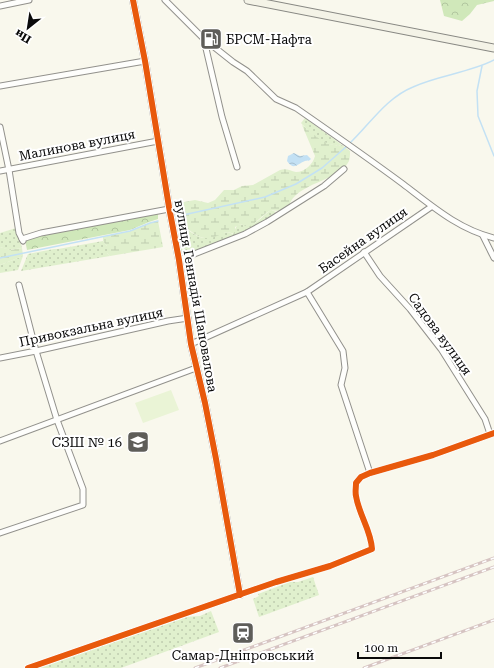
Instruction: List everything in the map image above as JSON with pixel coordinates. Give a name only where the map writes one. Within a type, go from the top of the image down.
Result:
[{"type":"main road","points":[[248,0],[493,47]]},
{"type":"street","points":[[0,6],[29,0]]},
{"type":"street","name":"вулиця Геннадія Шаповалова","points":[[133,0],[179,260],[191,344],[216,459],[240,595]]},
{"type":"street","points":[[165,0],[204,39],[247,71],[276,99],[296,108],[404,185],[443,215],[483,236],[494,238]]},
{"type":"street","points":[[204,39],[222,117],[237,167]]},
{"type":"street","points":[[0,86],[145,61]]},
{"type":"street","points":[[0,127],[9,170],[19,233],[23,240],[41,232],[169,208]]},
{"type":"street","name":"Малинова вулиця","points":[[0,171],[158,141]]},
{"type":"street","points":[[179,260],[244,234],[267,222],[324,186],[344,169]]},
{"type":"street","name":"Басейна вулиця","points":[[191,344],[307,292],[431,207]]},
{"type":"street","points":[[483,236],[494,258]]},
{"type":"street","name":"Садова вулиця","points":[[364,252],[380,276],[410,309],[441,349],[485,419],[492,434]]},
{"type":"street","points":[[0,533],[83,505],[83,489],[57,420],[36,351],[19,285]]},
{"type":"street","points":[[307,292],[343,351],[345,368],[341,385],[370,473]]},
{"type":"street","name":"Привокзальна вулиця","points":[[0,358],[168,321],[188,318]]},
{"type":"street","points":[[0,441],[196,368]]},
{"type":"street","points":[[28,668],[240,595],[330,566],[372,549],[372,541],[356,497],[356,483],[361,477],[433,455],[492,434]]},
{"type":"green space","points":[[440,0],[494,1],[477,5],[462,21],[444,16]]},
{"type":"green space","points":[[305,118],[342,145],[330,144],[314,136],[301,123]]},
{"type":"green space","points":[[302,125],[325,142],[342,145],[350,151],[349,161],[344,168],[300,192],[293,198],[289,206],[285,209],[278,211],[271,210],[248,227],[240,224],[235,227],[235,234],[226,232],[211,238],[205,238],[194,234],[176,218],[173,204],[195,200],[208,203],[215,200],[224,190],[234,190],[242,186],[253,185],[282,169],[299,172],[305,169],[310,165],[315,156]]},
{"type":"green space","points":[[271,210],[276,212],[259,224],[239,234],[188,255],[184,255],[181,251],[176,218],[188,230],[199,237],[208,238],[226,232],[233,234],[237,225],[253,224]]},
{"type":"green space","points":[[158,214],[158,219],[130,230],[27,250],[25,240],[39,235]]},
{"type":"green space","points":[[158,221],[163,247],[110,256],[107,253],[107,246],[103,241],[103,237],[130,231]]},
{"type":"green space","points":[[16,228],[22,248],[10,250],[0,247],[0,233]]},
{"type":"green space","points":[[103,241],[107,246],[107,253],[110,256],[21,271],[28,254]]},
{"type":"green space","points":[[0,247],[11,250],[22,248],[23,256],[0,265]]},
{"type":"green space","points":[[23,256],[18,270],[0,273],[0,265]]},
{"type":"green space","points":[[171,390],[179,410],[143,423],[135,403]]},
{"type":"green space","points":[[313,577],[319,595],[259,617],[253,599],[259,596],[258,594],[290,582],[298,582]]},
{"type":"green space","points":[[211,611],[219,632],[121,668],[34,668],[183,617],[200,616]]},
{"type":"water","points":[[294,153],[300,156],[307,155],[311,159],[296,166],[292,166],[287,161],[288,156]]},
{"type":"waterway","points":[[350,143],[386,105],[403,92],[423,83],[474,68],[494,60]]},
{"type":"waterway","points":[[482,66],[477,91],[478,116],[494,156]]},
{"type":"waterway","points":[[174,217],[265,197],[296,184],[322,168],[347,146]]},
{"type":"waterway","points":[[0,258],[130,231],[158,221]]},
{"type":"railway","points":[[195,668],[494,558]]},
{"type":"railway","points":[[220,668],[494,567]]},
{"type":"railway","points":[[364,668],[494,620]]},
{"type":"cycle path","points":[[133,0],[179,260],[191,344],[216,459],[240,595]]},
{"type":"cycle path","points":[[28,668],[276,582],[330,566],[372,549],[370,535],[360,510],[356,494],[356,483],[361,477],[433,455],[494,433]]},
{"type":"place","name":"БРСМ-Нафта","points":[[211,39]]},
{"type":"place","name":"СЗШ № 16","points":[[138,442]]},
{"type":"place","name":"Самар-Дніпровський","points":[[243,633]]}]
